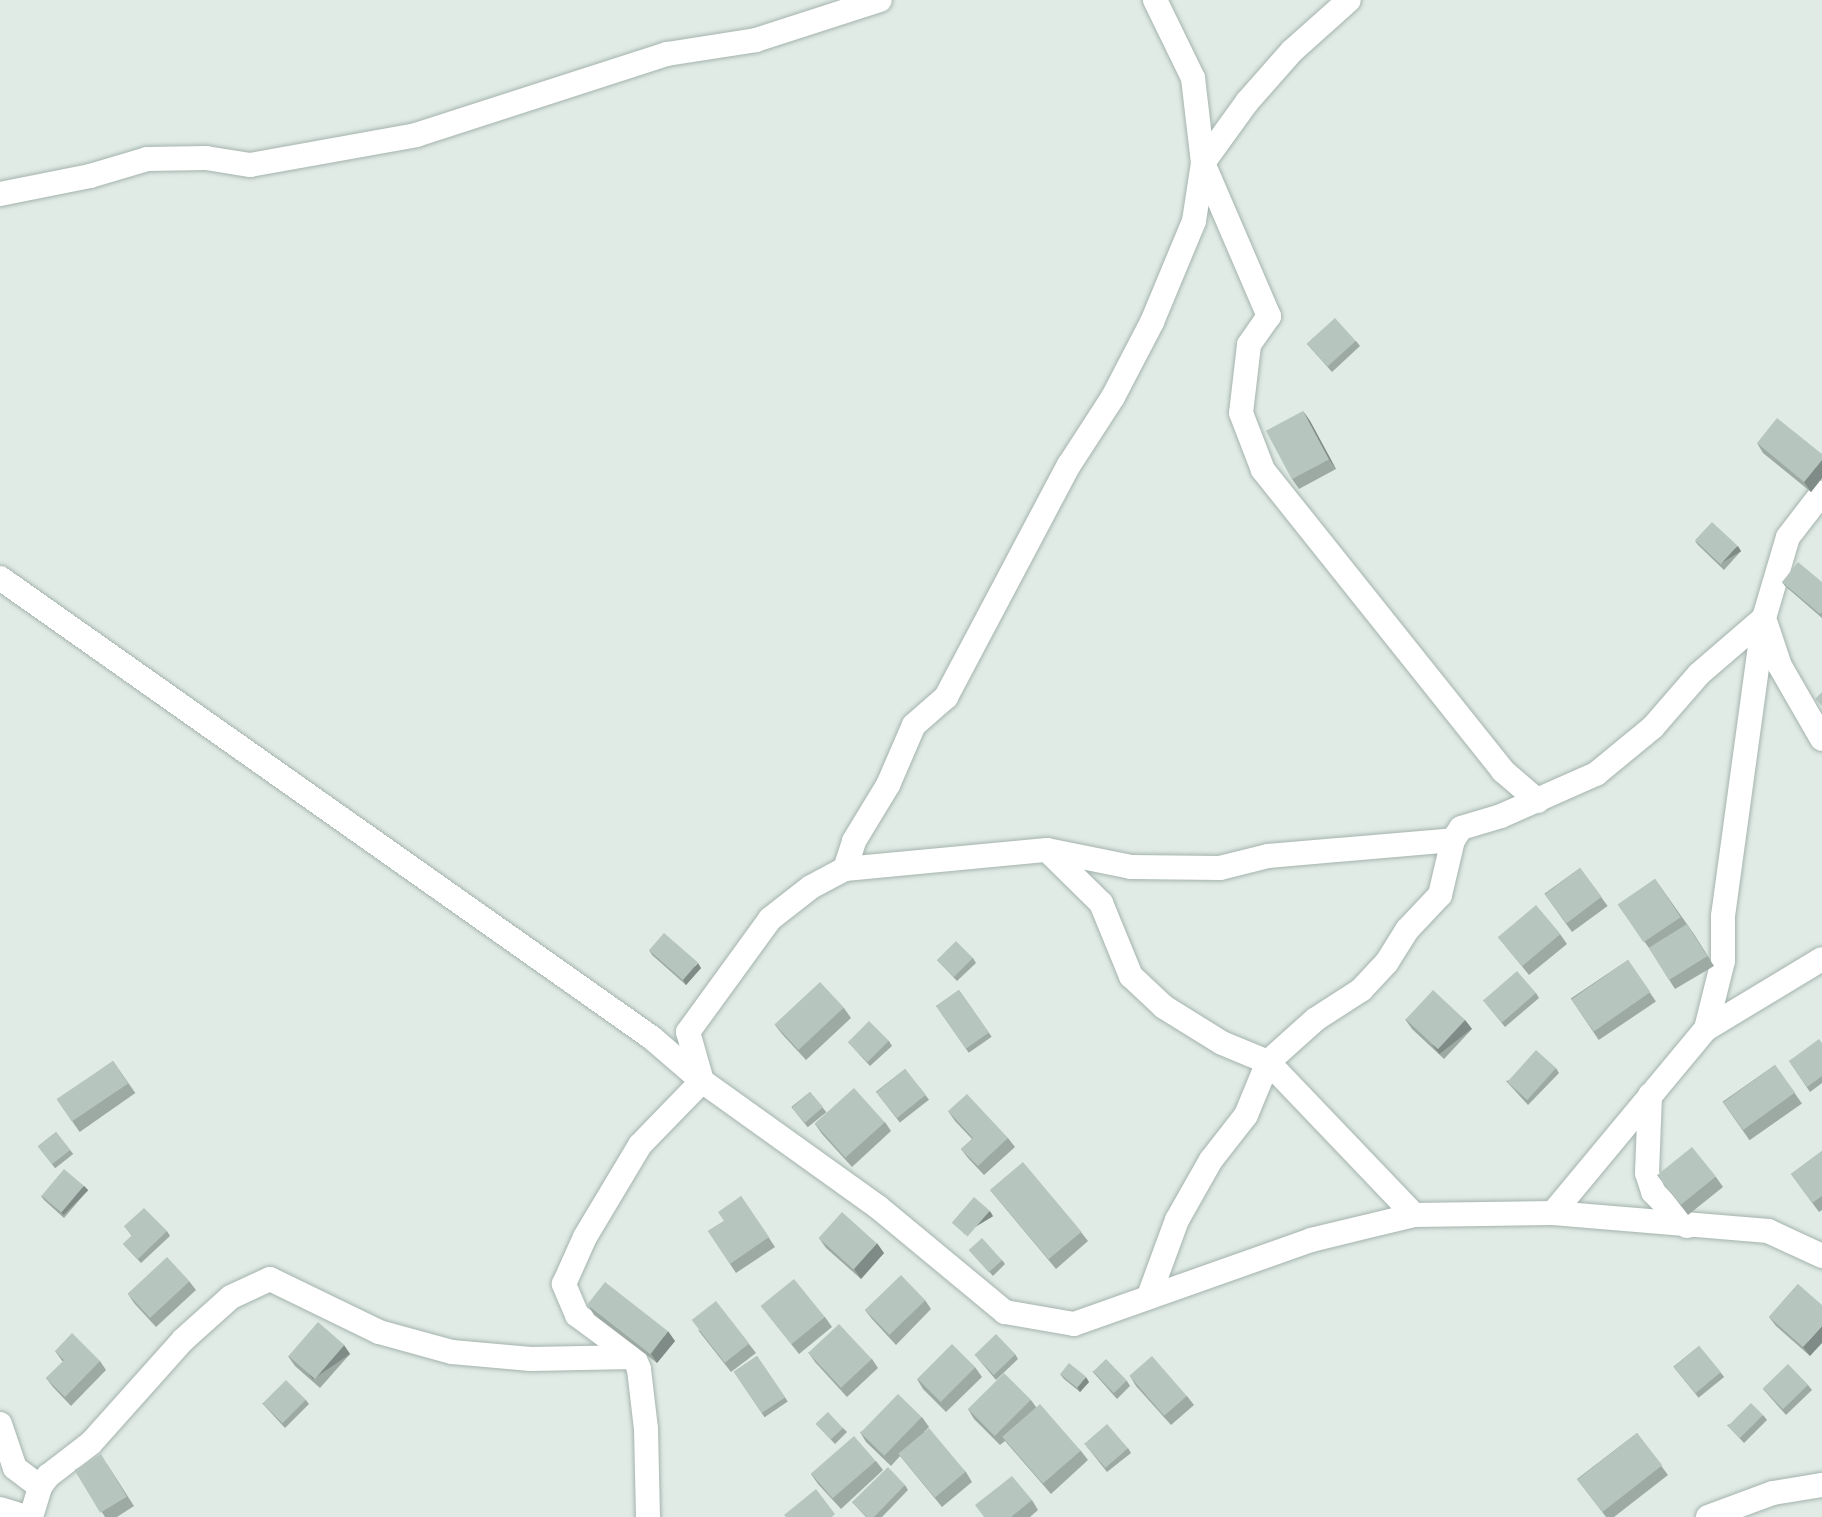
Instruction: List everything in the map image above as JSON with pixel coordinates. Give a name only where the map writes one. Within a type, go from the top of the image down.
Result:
[{"type":"street","points":[[0,194],[90,176],[147,159],[206,158],[250,165],[416,135],[667,54],[756,40],[880,0]]},
{"type":"street","points":[[845,869],[854,841],[888,785],[914,725],[946,697],[1069,465],[1113,397],[1152,322],[1194,221],[1203,163],[1193,78],[1155,0]]},
{"type":"street","points":[[1203,163],[1247,102],[1292,51],[1349,0]]},
{"type":"street","points":[[1203,163],[1269,316],[1249,345],[1241,413],[1263,470],[1503,771],[1538,801]]},
{"type":"street","points":[[1706,1029],[1723,961],[1723,916],[1764,618],[1788,537],[1822,493]]},
{"type":"street","points":[[0,578],[652,1038],[702,1081],[878,1207],[1005,1312],[1074,1324],[1311,1240],[1414,1215],[1553,1213],[1768,1231],[1822,1256]]},
{"type":"street","points":[[1149,1296],[1177,1220],[1211,1160],[1246,1115],[1268,1062],[1316,1019],[1361,990],[1387,962],[1407,930],[1440,895],[1453,840],[1461,828],[1538,801],[1596,774],[1653,727],[1699,674],[1764,618]]},
{"type":"street","points":[[1764,618],[1780,666],[1822,739]]},
{"type":"street","points":[[702,1081],[688,1032],[770,919],[811,887],[845,869],[1047,850],[1131,867],[1220,868],[1268,856],[1453,840]]},
{"type":"street","points":[[1047,850],[1101,903],[1131,976],[1164,1007],[1222,1043],[1268,1062],[1414,1215]]},
{"type":"street","points":[[1553,1213],[1706,1029],[1822,959]]},
{"type":"street","points":[[648,1517],[646,1429],[639,1369],[634,1357],[577,1315],[564,1284],[585,1237],[640,1145],[702,1081]]},
{"type":"street","points":[[1650,1095],[1647,1173],[1653,1192],[1687,1226]]},
{"type":"street","points":[[0,1509],[29,1517],[40,1487],[48,1476],[91,1443],[183,1340],[231,1297],[270,1279],[379,1332],[452,1352],[531,1359],[634,1357]]},
{"type":"street","points":[[0,1424],[15,1468],[40,1487]]},
{"type":"street","points":[[1708,1517],[1773,1493],[1822,1485]]},
{"type":"building","points":[[1335,318],[1356,341],[1328,366],[1307,343]]},
{"type":"building","points":[[1303,411],[1329,460],[1292,479],[1266,431]]},
{"type":"building","points":[[1777,418],[1822,454],[1822,460],[1804,482],[1757,443]]},
{"type":"building","points":[[1712,522],[1738,546],[1721,564],[1695,540]]},
{"type":"building","points":[[1798,562],[1822,582],[1820,614],[1782,582]]},
{"type":"building","points":[[1822,692],[1822,706],[1815,699]]},
{"type":"building","points":[[1580,868],[1602,897],[1567,923],[1545,894]]},
{"type":"building","points":[[1655,879],[1681,917],[1643,942],[1618,904]]},
{"type":"building","points":[[1536,905],[1560,934],[1522,966],[1498,937]]},
{"type":"building","points":[[1687,924],[1707,956],[1669,980],[1649,948]]},
{"type":"building","points":[[664,933],[698,963],[683,980],[649,950]]},
{"type":"building","points":[[956,941],[973,958],[954,977],[937,960]]},
{"type":"building","points":[[1628,960],[1650,992],[1594,1032],[1571,1000]]},
{"type":"building","points":[[1517,971],[1536,993],[1502,1022],[1483,1001]]},
{"type":"building","points":[[820,982],[844,1008],[799,1050],[775,1024]]},
{"type":"building","points":[[959,990],[989,1033],[966,1049],[936,1006]]},
{"type":"building","points":[[1433,990],[1465,1020],[1438,1049],[1406,1019]]},
{"type":"building","points":[[869,1021],[889,1041],[868,1062],[848,1042]]},
{"type":"building","points":[[1819,1039],[1822,1043],[1822,1076],[1807,1087],[1789,1061]]},
{"type":"building","points":[[1536,1050],[1556,1068],[1527,1100],[1507,1082]]},
{"type":"building","points":[[113,1061],[128,1083],[72,1121],[57,1099]]},
{"type":"building","points":[[1775,1065],[1795,1093],[1743,1130],[1723,1103]]},
{"type":"building","points":[[905,1069],[926,1095],[897,1118],[876,1092]]},
{"type":"building","points":[[854,1088],[885,1122],[845,1158],[815,1123]]},
{"type":"building","points":[[810,1092],[823,1107],[805,1123],[792,1108]]},
{"type":"building","points":[[967,1094],[1008,1138],[978,1166],[961,1149],[973,1138],[948,1111]]},
{"type":"building","points":[[56,1132],[70,1150],[52,1164],[38,1146]]},
{"type":"building","points":[[1692,1147],[1716,1177],[1681,1205],[1657,1175]]},
{"type":"building","points":[[1822,1151],[1822,1196],[1812,1203],[1791,1174]]},
{"type":"building","points":[[1023,1162],[1081,1232],[1049,1259],[990,1190]]},
{"type":"building","points":[[64,1169],[84,1186],[61,1213],[42,1196]]},
{"type":"building","points":[[741,1196],[769,1237],[730,1264],[708,1231],[724,1221],[718,1212]]},
{"type":"building","points":[[974,1197],[990,1211],[968,1236],[952,1223]]},
{"type":"building","points":[[144,1208],[167,1231],[138,1259],[123,1244],[132,1235],[124,1226]]},
{"type":"building","points":[[842,1212],[877,1243],[854,1269],[819,1238]]},
{"type":"building","points":[[982,1238],[1002,1260],[989,1272],[969,1250]]},
{"type":"building","points":[[167,1257],[190,1281],[150,1318],[128,1294]]},
{"type":"building","points":[[901,1275],[925,1300],[889,1335],[865,1310]]},
{"type":"building","points":[[794,1279],[825,1317],[791,1344],[761,1306]]},
{"type":"building","points":[[605,1282],[668,1331],[650,1354],[587,1305]]},
{"type":"building","points":[[1798,1284],[1822,1305],[1822,1326],[1803,1347],[1769,1317]]},
{"type":"building","points":[[716,1301],[749,1344],[725,1363],[692,1320]]},
{"type":"building","points":[[318,1322],[344,1345],[315,1379],[288,1356]]},
{"type":"building","points":[[839,1324],[872,1359],[841,1388],[808,1353]]},
{"type":"building","points":[[72,1333],[100,1361],[65,1397],[46,1378],[64,1360],[55,1351]]},
{"type":"building","points":[[996,1334],[1015,1354],[994,1375],[974,1355]]},
{"type":"building","points":[[952,1344],[975,1367],[941,1402],[917,1379]]},
{"type":"building","points":[[1699,1346],[1721,1372],[1696,1393],[1674,1367]]},
{"type":"building","points":[[757,1356],[785,1397],[762,1413],[734,1372]]},
{"type":"building","points":[[1152,1356],[1187,1396],[1164,1416],[1129,1376]]},
{"type":"building","points":[[1106,1359],[1127,1381],[1114,1393],[1093,1372]]},
{"type":"building","points":[[1069,1363],[1086,1377],[1077,1388],[1060,1374]]},
{"type":"building","points":[[1788,1364],[1808,1385],[1783,1409],[1763,1388]]},
{"type":"building","points":[[1004,1373],[1031,1400],[995,1436],[968,1409]]},
{"type":"building","points":[[286,1380],[306,1400],[282,1423],[263,1403]]},
{"type":"building","points":[[898,1394],[922,1417],[884,1456],[860,1433]]},
{"type":"building","points":[[1751,1403],[1763,1415],[1740,1438],[1728,1426]]},
{"type":"building","points":[[1040,1404],[1081,1451],[1043,1484],[1002,1437]]},
{"type":"building","points":[[828,1412],[843,1428],[831,1440],[816,1424]]},
{"type":"building","points":[[1107,1424],[1128,1448],[1105,1468],[1084,1444]]},
{"type":"building","points":[[929,1428],[966,1472],[935,1497],[898,1454]]},
{"type":"building","points":[[1637,1433],[1662,1465],[1602,1512],[1577,1480]]},
{"type":"building","points":[[854,1436],[876,1461],[833,1498],[811,1473]]},
{"type":"building","points":[[101,1454],[127,1497],[100,1513],[74,1470]]},
{"type":"building","points":[[888,1467],[905,1485],[874,1517],[867,1517],[852,1502]]},
{"type":"building","points":[[1012,1476],[1032,1500],[1011,1517],[984,1517],[975,1505]]},
{"type":"building","points":[[816,1489],[835,1514],[832,1517],[784,1515]]}]
